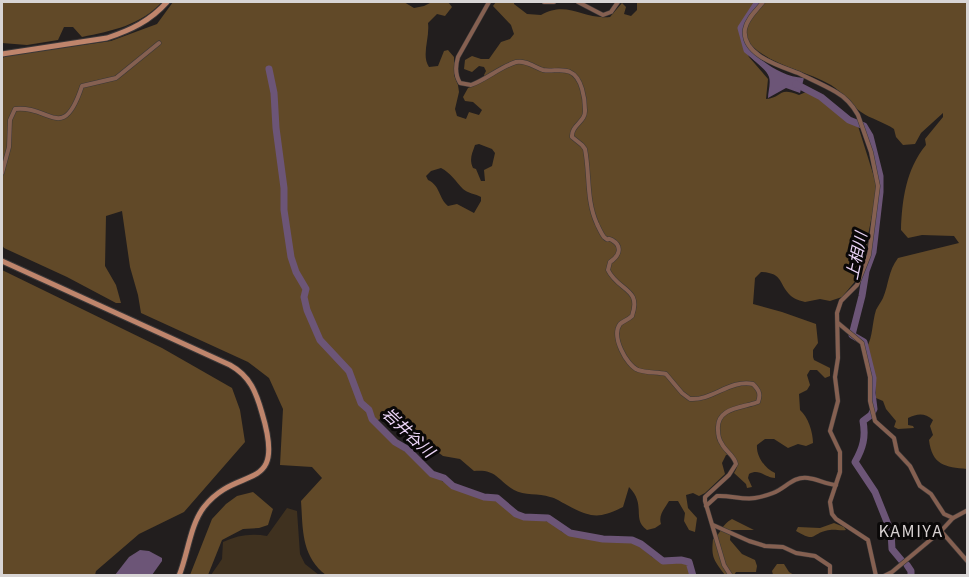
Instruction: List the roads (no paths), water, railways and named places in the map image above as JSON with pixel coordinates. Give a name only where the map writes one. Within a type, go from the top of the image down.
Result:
[{"type":"street","points":[[2,53],[107,38],[148,20],[167,2]]},
{"type":"street","points":[[489,2],[458,57],[457,78],[465,86],[471,85],[498,70],[521,62],[546,71],[570,72],[576,77],[586,110],[582,121],[572,130],[572,137],[585,149],[590,208],[605,239],[612,240],[620,252],[617,258],[610,262],[608,270],[616,283],[633,294],[634,298],[632,316],[622,322],[617,333],[617,339],[629,364],[645,372],[666,374],[690,399],[704,398],[741,383],[753,384],[759,390],[758,402],[726,412],[717,424],[719,438],[725,449],[735,458],[736,464],[729,475],[705,497],[724,565],[731,576]]},
{"type":"street","points":[[544,2],[554,2]]},
{"type":"street","points":[[578,2],[603,15],[611,12],[618,2]]},
{"type":"street","points":[[763,2],[748,21],[745,29],[750,46],[776,66],[798,73],[836,91],[853,107],[877,174],[877,202],[868,255],[857,285],[839,306],[837,313],[837,401],[830,431],[840,452],[840,472],[830,502],[832,514],[840,522],[868,540],[876,576]]},
{"type":"street","points":[[2,173],[9,147],[10,120],[15,110],[30,110],[47,117],[64,116],[74,108],[82,86],[116,78],[159,43]]},
{"type":"street","points":[[2,261],[230,365],[238,369],[251,383],[268,432],[269,458],[260,471],[228,488],[204,507],[193,529],[189,550],[179,576]]},
{"type":"street","points":[[838,323],[861,343],[871,380],[869,396],[872,414],[879,426],[894,439],[897,453],[910,466],[920,486],[931,494],[944,514],[953,518]]},
{"type":"street","points":[[706,507],[717,496],[750,498],[763,496],[774,493],[790,482],[801,478],[836,485]]},
{"type":"street","points":[[884,576],[892,572],[951,523],[953,518],[968,510]]},
{"type":"street","points":[[713,525],[765,546],[783,546],[796,553],[820,558],[830,566],[830,576]]},
{"type":"street","points":[[941,531],[968,562]]},
{"type":"waterway","name":"上相川","points":[[757,58],[747,50],[741,28],[758,2]]},
{"type":"waterway","name":"岩井谷川","points":[[269,69],[274,93],[284,188],[284,210],[291,257],[296,272],[306,289],[304,297],[307,310],[320,340],[349,371],[361,403],[369,410],[372,419],[432,474],[444,478],[453,486],[484,497],[497,498],[516,514],[524,517],[548,518],[570,533],[603,539],[632,540],[663,561],[689,562],[693,576]]},
{"type":"waterway","name":"上相川","points":[[796,84],[821,97],[849,120],[864,126],[870,136],[880,176],[873,252],[866,271],[852,335],[864,342],[873,378],[874,409],[871,415],[863,421],[863,442],[855,462],[875,492],[891,532],[892,549],[902,561]]},
{"type":"waterway","name":"上相川","points":[[907,565],[911,576]]},
{"type":"district","name":"KAMIYA","points":[[911,531]]}]
